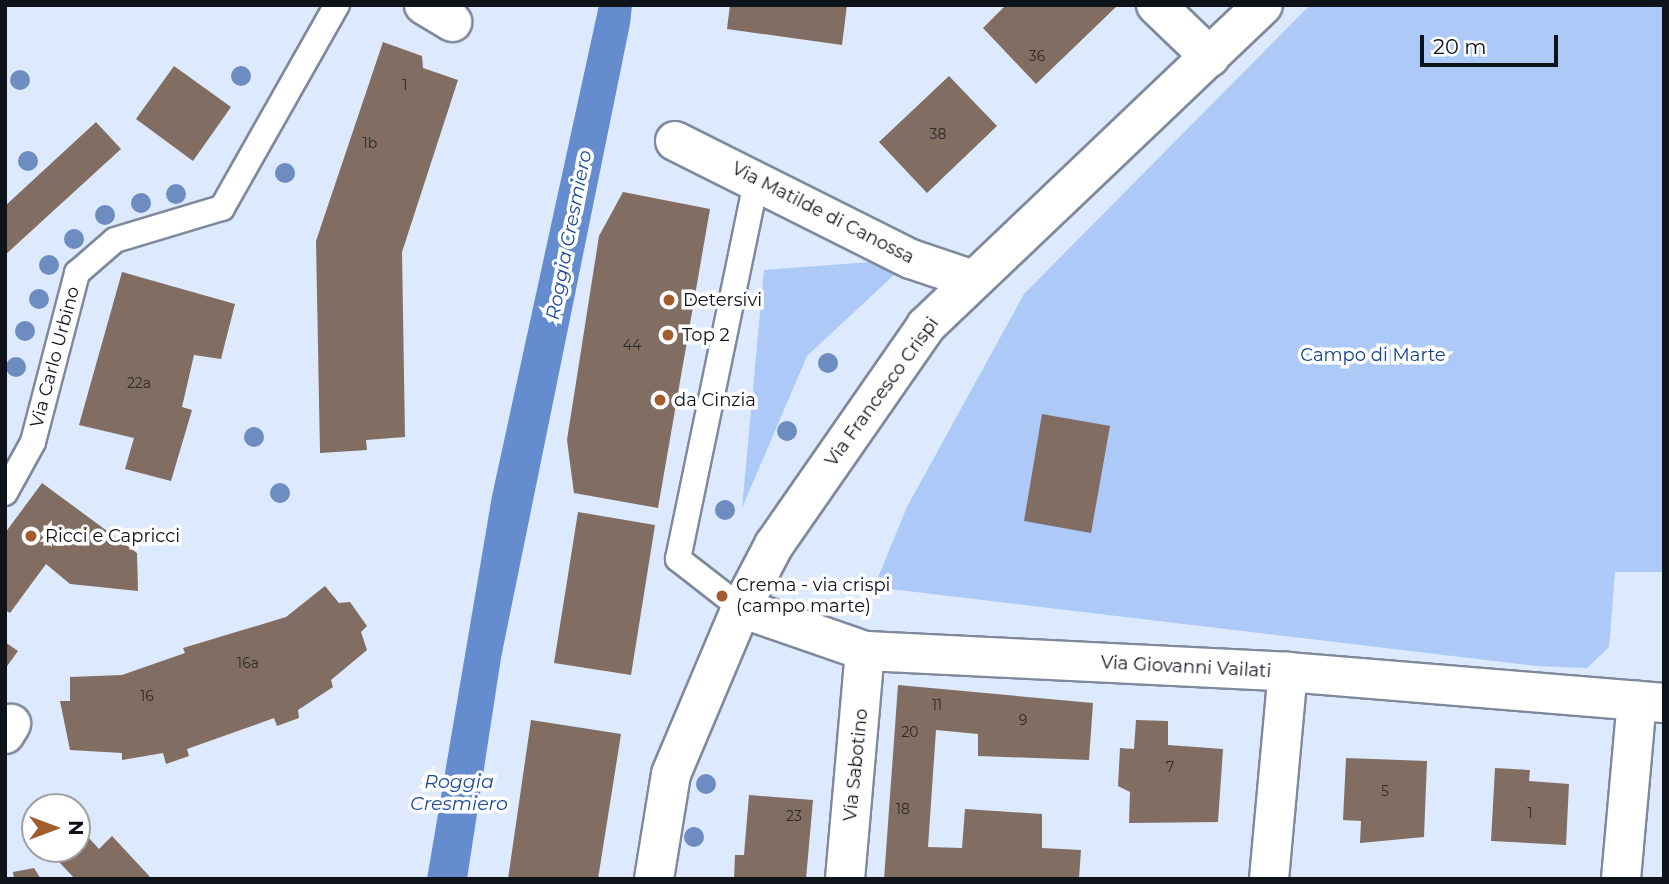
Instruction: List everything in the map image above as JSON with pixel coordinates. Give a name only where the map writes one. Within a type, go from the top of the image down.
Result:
[{"type":"street","points":[[1156,5],[1210,57]]},
{"type":"street","name":"Via Francesco Crispi","points":[[654,879],[671,774],[741,608],[774,545],[926,326],[1263,5]]},
{"type":"street","name":"Via Matilde di Canossa","points":[[675,141],[757,179],[911,259],[973,280]]},
{"type":"street","name":"Via Giovanni Vailati","points":[[741,608],[864,651],[1288,672],[1651,702]]},
{"type":"street","name":"Via Sabotino","points":[[845,879],[864,651]]},
{"type":"street","points":[[1269,879],[1288,672]]},
{"type":"street","points":[[1621,879],[1651,702]]},
{"type":"lane","name":"Via Carlo Urbino","points":[[5,493],[33,442],[77,273],[115,240],[222,208],[337,5]]},
{"type":"lane","points":[[741,608],[678,559],[757,179]]},
{"type":"green space","name":"Campo di Marte","points":[[1310,5],[1664,5],[1664,572],[1615,572],[1609,647],[1587,668],[1537,666],[874,587],[907,507],[1024,294]]},
{"type":"green space","points":[[911,259],[807,356],[742,508],[764,270]]},
{"type":"water","name":"Roggia Cresmiero","points":[[599,5],[632,5],[630,24],[501,658],[467,879],[427,879],[492,496]]},
{"type":"building","points":[[730,5],[847,5],[842,45],[727,29]]},
{"type":"building","points":[[1006,5],[1118,5],[1036,84],[983,28]]},
{"type":"building","points":[[383,42],[422,56],[423,68],[458,80],[402,252],[405,437],[366,440],[367,450],[320,453],[316,241]]},
{"type":"building","points":[[174,66],[231,107],[193,161],[136,119]]},
{"type":"building","points":[[949,76],[997,126],[927,193],[879,142]]},
{"type":"building","points":[[96,122],[121,149],[5,255],[5,206]]},
{"type":"building","points":[[623,192],[710,209],[658,508],[574,493],[567,440],[599,236]]},
{"type":"building","points":[[122,272],[235,304],[221,359],[194,355],[182,407],[192,410],[171,481],[125,469],[134,438],[79,425]]},
{"type":"building","points":[[1042,414],[1110,426],[1091,533],[1024,521]]},
{"type":"building","points":[[42,483],[137,553],[138,591],[70,584],[46,564],[10,613],[5,610],[5,533]]},
{"type":"building","points":[[578,512],[655,525],[631,675],[554,663]]},
{"type":"building","points":[[325,586],[339,603],[350,602],[367,626],[361,632],[367,650],[331,680],[333,687],[298,710],[299,718],[277,726],[274,718],[187,749],[189,756],[166,764],[163,753],[122,760],[122,753],[70,750],[60,701],[70,701],[70,677],[122,675],[185,653],[183,648],[286,617]]},
{"type":"building","points":[[5,642],[18,651],[5,669]]},
{"type":"building","points":[[898,685],[1093,703],[1089,760],[978,756],[978,734],[936,730],[928,847],[962,848],[965,809],[1042,814],[1042,848],[1081,850],[1079,879],[884,879]]},
{"type":"building","points":[[531,720],[621,734],[598,879],[508,879]]},
{"type":"building","points":[[1136,720],[1168,721],[1168,745],[1223,749],[1218,822],[1129,823],[1130,792],[1118,786],[1120,748],[1134,749]]},
{"type":"building","points":[[1346,758],[1427,761],[1424,837],[1360,843],[1361,821],[1343,820]]},
{"type":"building","points":[[1495,768],[1530,770],[1529,781],[1569,784],[1566,845],[1491,841]]},
{"type":"building","points":[[749,795],[813,800],[806,879],[734,879],[735,855],[744,855]]},
{"type":"building","points":[[112,836],[152,879],[75,879],[60,863],[91,863],[91,840],[99,849]]},
{"type":"building","points":[[34,868],[41,879],[14,879],[13,872]]},
{"type":"place","name":"Detersivi","points":[[669,300]]},
{"type":"place","name":"Top 2","points":[[668,335]]},
{"type":"place","name":"da Cinzia","points":[[660,400]]},
{"type":"place","name":"Ricci e Capricci","points":[[31,536]]},
{"type":"place","name":"Crema - via crispi (campo marte)","points":[[722,596]]}]
